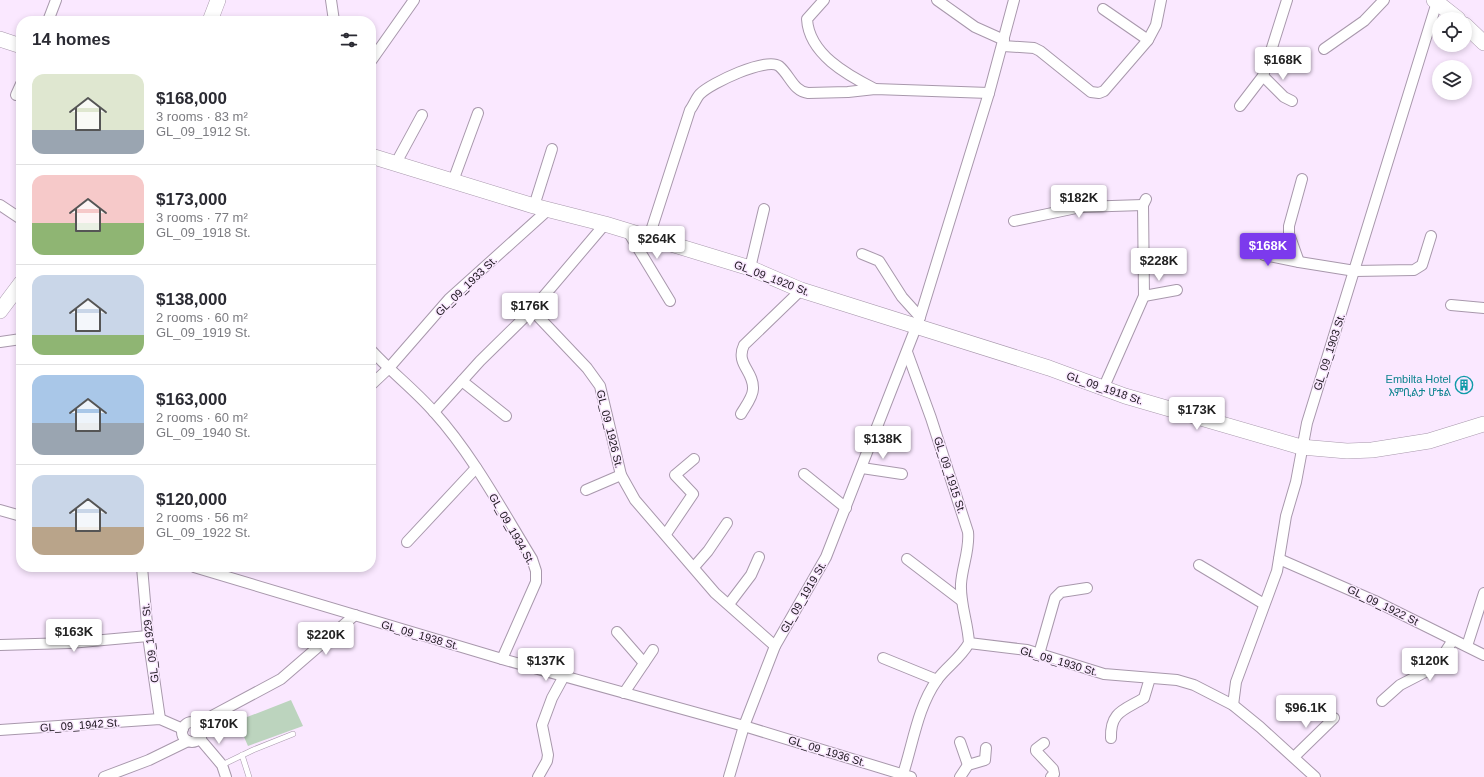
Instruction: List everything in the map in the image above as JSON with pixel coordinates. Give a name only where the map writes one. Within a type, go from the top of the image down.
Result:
[{"type":"main road","points":[[212,16],[218,0]]},
{"type":"main road","points":[[1436,1],[1449,12]]},
{"type":"main road","points":[[1472,31],[1484,42]]},
{"type":"main road","points":[[0,39],[16,44]]},
{"type":"main road","name":"GL_09_1920 St.","points":[[376,157],[534,206],[627,230],[750,268],[801,290],[918,321]]},
{"type":"main road","points":[[0,311],[16,290]]},
{"type":"main road","name":"GL_09_1918 St.","points":[[918,321],[1103,389],[1301,447],[1347,451],[1372,450],[1429,441],[1484,424]]},
{"type":"street","points":[[50,16],[56,0]]},
{"type":"street","points":[[331,0],[333,16]]},
{"type":"street","points":[[376,53],[414,0]]},
{"type":"street","points":[[824,0],[807,19],[808,27],[814,41],[827,58],[852,77],[875,89]]},
{"type":"street","points":[[936,0],[974,27],[1003,43],[1034,48],[1040,51],[1094,93],[1104,90],[1148,40],[1156,25],[1161,0]]},
{"type":"street","name":"GL_09_1919 St.","points":[[729,777],[744,726],[775,646],[822,567],[907,352],[989,93],[1014,0]]},
{"type":"street","points":[[1240,106],[1263,76],[1286,0]]},
{"type":"street","points":[[1324,49],[1364,21],[1384,0]]},
{"type":"street","name":"GL_09_1903 St.","points":[[1233,705],[1236,682],[1264,604],[1273,584],[1286,516],[1296,482],[1301,447],[1307,422],[1355,271],[1436,1]]},
{"type":"street","points":[[1104,9],[1148,40]]},
{"type":"street","points":[[649,237],[690,110],[700,94],[716,83],[744,71],[772,63],[779,66],[802,92],[848,92],[875,89],[989,93]]},
{"type":"street","points":[[1263,76],[1284,97],[1292,101]]},
{"type":"street","points":[[453,181],[478,112]]},
{"type":"street","points":[[396,163],[422,115]]},
{"type":"street","points":[[534,206],[552,149]]},
{"type":"street","points":[[1299,262],[1290,240],[1289,226],[1302,179]]},
{"type":"street","points":[[1014,221],[1081,207],[1145,202],[1144,296],[1103,389]]},
{"type":"street","points":[[0,205],[16,216]]},
{"type":"street","name":"GL_09_1933 St.","points":[[376,380],[388,369],[449,300],[549,209]]},
{"type":"street","points":[[750,268],[764,209]]},
{"type":"street","points":[[434,412],[480,361],[532,310],[605,224]]},
{"type":"street","points":[[627,230],[670,301]]},
{"type":"street","points":[[1252,243],[1264,255],[1355,271],[1418,268],[1422,265],[1432,236]]},
{"type":"street","points":[[862,254],[879,261],[918,321]]},
{"type":"street","points":[[741,414],[751,396],[753,388],[752,380],[741,358],[741,351],[744,345],[801,290]]},
{"type":"street","points":[[1144,296],[1177,290]]},
{"type":"street","points":[[1451,306],[1484,308]]},
{"type":"street","name":"GL_09_1926 St.","points":[[532,310],[587,368],[600,386],[621,476],[635,500],[666,534],[715,593],[730,604],[775,646]]},
{"type":"street","points":[[0,342],[16,340]]},
{"type":"street","name":"GL_09_1915 St.","points":[[907,352],[931,418],[968,532],[968,544],[961,585],[969,643]]},
{"type":"street","points":[[376,356],[388,369]]},
{"type":"street","name":"GL_09_1934 St.","points":[[388,369],[434,412],[476,468],[532,559],[536,571],[536,582],[502,659]]},
{"type":"street","points":[[462,381],[506,416]]},
{"type":"street","points":[[666,534],[693,494],[675,475],[694,459]]},
{"type":"street","points":[[407,542],[476,468]]},
{"type":"street","points":[[862,468],[902,474]]},
{"type":"street","points":[[804,474],[846,508]]},
{"type":"street","points":[[586,490],[621,476]]},
{"type":"street","points":[[0,510],[16,515]]},
{"type":"street","points":[[694,567],[711,547],[727,523]]},
{"type":"street","points":[[730,604],[751,575],[759,557]]},
{"type":"street","points":[[907,559],[962,601]]},
{"type":"street","name":"GL_09_1922 St","points":[[1279,559],[1375,601],[1484,655]]},
{"type":"street","points":[[1199,565],[1264,604]]},
{"type":"street","name":"GL_09_1929 St.","points":[[142,572],[148,636],[160,719]]},
{"type":"street","name":"GL_09_1938 St.","points":[[210,572],[502,659],[744,726]]},
{"type":"street","points":[[1039,654],[1055,598],[1061,592],[1087,588]]},
{"type":"street","points":[[1467,646],[1484,593]]},
{"type":"street","points":[[183,729],[189,723],[197,724],[281,679],[355,616]]},
{"type":"street","points":[[617,632],[644,663]]},
{"type":"street","points":[[0,645],[70,642],[148,636]]},
{"type":"street","points":[[1382,701],[1400,685],[1430,670],[1438,663],[1453,640]]},
{"type":"street","points":[[905,776],[916,726],[937,680],[957,660],[969,643]]},
{"type":"street","name":"GL_09_1930 St.","points":[[969,643],[1027,650],[1104,674],[1177,680],[1194,686],[1233,705],[1315,777]]},
{"type":"street","points":[[624,693],[653,650]]},
{"type":"street","points":[[884,658],[937,680]]},
{"type":"street","points":[[538,777],[547,761],[548,755],[542,727],[552,698],[564,676]]},
{"type":"street","points":[[1111,738],[1112,725],[1116,715],[1122,709],[1144,698],[1150,678]]},
{"type":"street","points":[[1294,757],[1334,718]]},
{"type":"street","points":[[160,719],[183,729]]},
{"type":"street","name":"GL_09_1942 St.","points":[[0,730],[160,719]]},
{"type":"street","points":[[197,724],[202,731],[200,739]]},
{"type":"street","name":"GL_09_1936 St.","points":[[744,726],[905,776]]},
{"type":"street","points":[[183,729],[184,738],[188,741]]},
{"type":"street","points":[[104,777],[149,760],[188,741],[192,742],[200,739]]},
{"type":"street","points":[[200,739],[222,765],[226,777]]},
{"type":"street","points":[[960,742],[968,765]]},
{"type":"street","points":[[1044,742],[1036,749],[1036,751],[1053,770],[1054,774],[1051,777]]},
{"type":"street","points":[[960,777],[968,765],[985,760],[986,748]]},
{"type":"lane","points":[[222,765],[293,734]]},
{"type":"lane","points":[[242,755],[249,777]]},
{"type":"green space","points":[[291,700],[303,726],[248,746],[237,721]]},
{"type":"place","name":"Embilta Hotel እምቢልታ ሆቴል","points":[[1464,385]]}]
